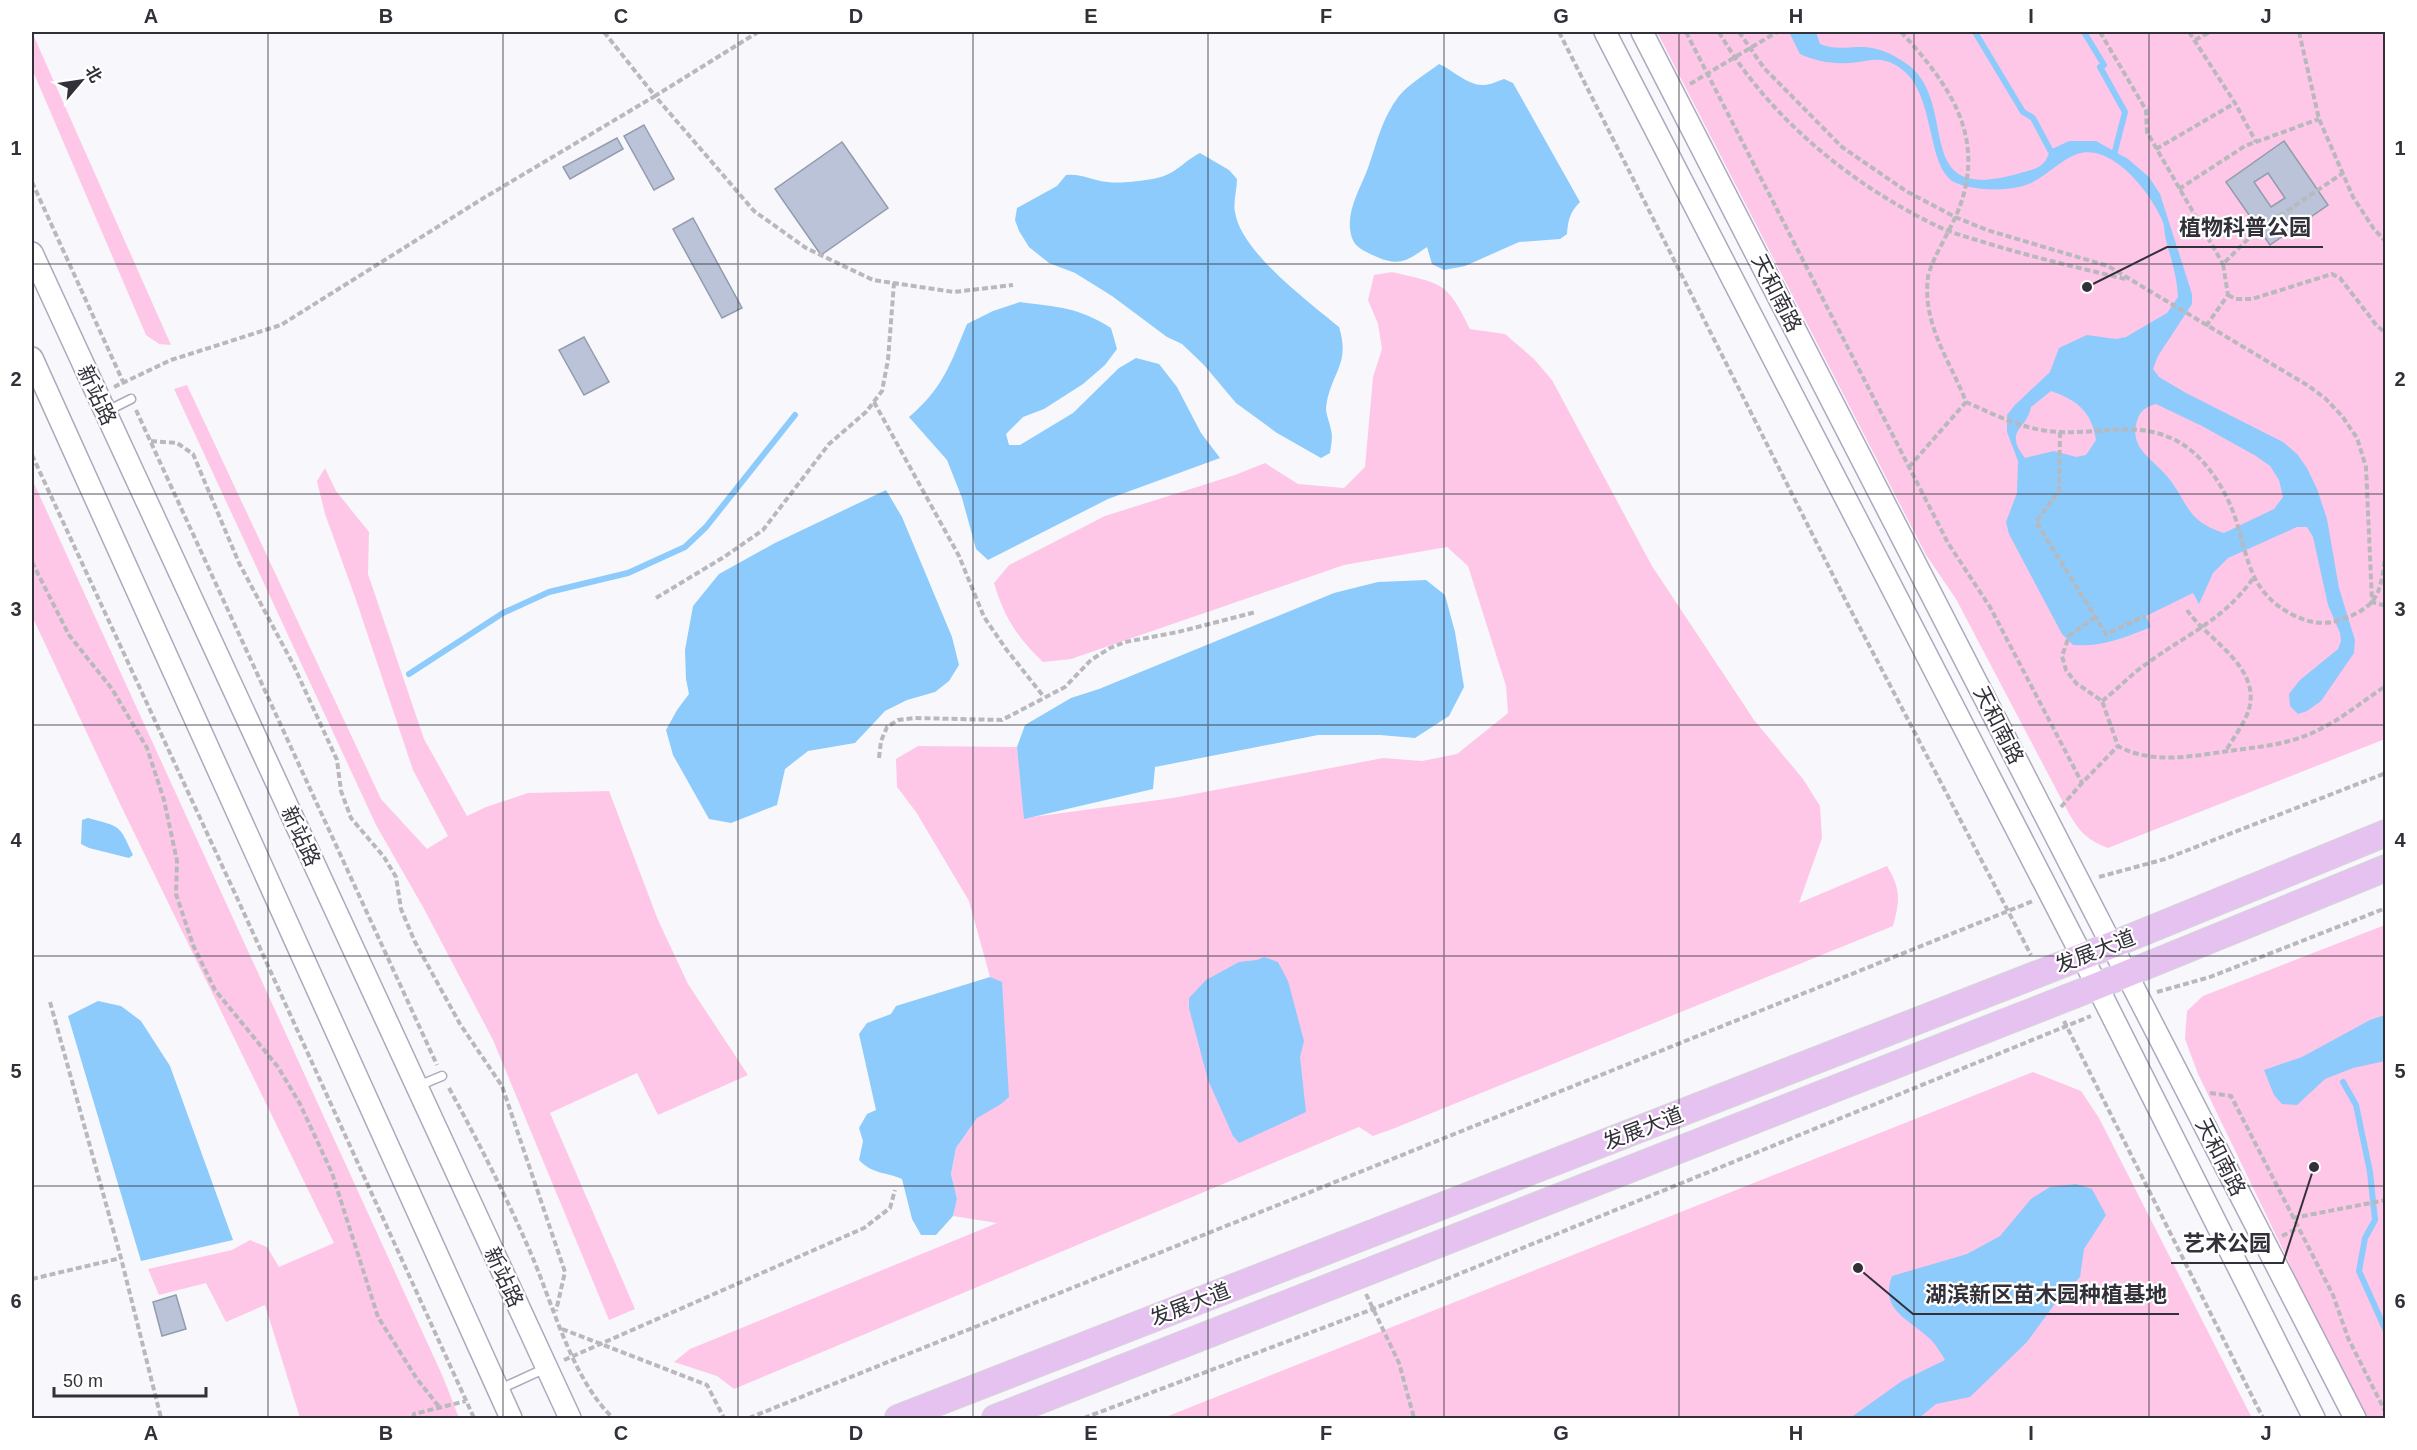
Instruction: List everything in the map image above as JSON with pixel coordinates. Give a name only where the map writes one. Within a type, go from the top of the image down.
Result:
[{"type":"main road","name":"发展大道","points":[[898,1419],[2112,945],[2385,833]]},
{"type":"main road","name":"发展大道","points":[[995,1419],[2055,1003],[2385,868]]},
{"type":"street","name":"天和南路","points":[[1605,32],[2082,956],[2314,1419]]},
{"type":"street","name":"天和南路","points":[[1642,32],[2355,1419]]},
{"type":"street","name":"新站路","points":[[32,254],[522,1315],[549,1367],[570,1419]]},
{"type":"street","name":"新站路","points":[[32,358],[511,1419]]},
{"type":"street","points":[[472,1332],[503,1419]]},
{"type":"street","points":[[549,1367],[585,1419]]},
{"type":"lane","points":[[101,403],[131,399]]},
{"type":"lane","points":[[416,1086],[442,1076]]},
{"type":"lane","points":[[498,1390],[549,1367]]},
{"type":"path","points":[[604,32],[655,96],[754,211],[806,248],[873,280],[954,292],[1013,285]]},
{"type":"path","points":[[101,403],[123,382],[171,360],[281,325],[482,199],[758,32]]},
{"type":"path","points":[[1559,32],[1847,603],[2040,972]]},
{"type":"path","points":[[1686,32],[1948,543],[1990,607],[2082,783]]},
{"type":"path","points":[[1719,32],[1751,78],[1803,136],[1864,184],[1937,226],[2034,257],[2129,280]]},
{"type":"path","points":[[1738,32],[1785,90],[1842,147],[1906,191],[1955,217],[1987,230],[2108,266],[2316,392],[2342,416],[2357,438],[2366,467],[2372,602]]},
{"type":"path","points":[[1674,94],[1777,32]]},
{"type":"path","points":[[1901,32],[1941,79],[1961,114],[1969,161],[1960,204],[1929,275],[1928,303],[1935,337],[1966,402],[2021,427],[2060,432],[2134,428],[2174,439],[2210,469],[2228,499],[2254,577],[2261,591],[2278,607],[2303,620],[2325,624],[2365,609],[2377,597],[2385,552]]},
{"type":"path","points":[[2100,32],[2146,110],[2147,132],[2156,149],[2223,264],[2228,295],[2206,326]]},
{"type":"path","points":[[2189,32],[2235,103],[2256,142]]},
{"type":"path","points":[[2195,40],[2210,32]]},
{"type":"path","points":[[2299,32],[2319,118],[2353,197],[2385,242]]},
{"type":"path","points":[[2156,149],[2235,103]]},
{"type":"path","points":[[2179,189],[2245,146],[2319,118]]},
{"type":"path","points":[[2223,264],[2245,245],[2253,234],[2343,173]]},
{"type":"path","points":[[32,182],[442,1076],[507,1199],[573,1356],[598,1404],[614,1419]]},
{"type":"path","points":[[2228,295],[2236,300],[2252,299],[2332,274],[2340,278],[2385,333]]},
{"type":"path","points":[[656,598],[724,557],[763,530],[828,444],[866,412],[882,391],[888,360],[894,283]]},
{"type":"path","points":[[873,402],[958,556],[984,617],[1044,697]]},
{"type":"path","points":[[1909,467],[1966,402]]},
{"type":"path","points":[[2060,432],[2059,491],[2036,522],[2106,634],[2145,616]]},
{"type":"path","points":[[150,441],[177,443],[193,454],[239,563],[293,664],[337,760],[341,791],[351,818],[384,857],[396,877],[401,909],[415,942],[460,1024],[502,1086],[566,1272],[556,1313]]},
{"type":"path","points":[[32,455],[474,1419]]},
{"type":"path","points":[[32,562],[69,635],[112,689],[147,748],[164,800],[177,861],[176,894],[193,945],[215,990],[278,1067],[300,1104],[332,1173],[378,1317],[411,1370],[440,1408]]},
{"type":"path","points":[[2102,701],[2146,663],[2202,627],[2240,597],[2254,577]]},
{"type":"path","points":[[2372,602],[2385,606]]},
{"type":"path","points":[[2187,610],[2229,652],[2240,668],[2250,697],[2248,711],[2226,751]]},
{"type":"path","points":[[879,758],[881,741],[887,727],[898,720],[914,718],[1002,720],[1065,687],[1091,660],[1110,648],[1125,642],[1178,632],[1256,612]]},
{"type":"path","points":[[2095,617],[2069,636],[2062,656],[2066,670],[2076,683],[2102,701],[2118,746],[2130,753],[2181,759],[2267,747],[2296,740],[2324,728],[2385,686]]},
{"type":"path","points":[[2049,822],[2118,746]]},
{"type":"path","points":[[2080,882],[2165,859],[2385,773]]},
{"type":"path","points":[[749,1419],[2050,894]]},
{"type":"path","points":[[2139,997],[2210,977],[2385,908]]},
{"type":"path","points":[[50,1002],[121,1258],[161,1419]]},
{"type":"path","points":[[2055,1003],[2263,1419]]},
{"type":"path","points":[[1084,1419],[1373,1308],[2108,1009]]},
{"type":"path","points":[[2186,1088],[2231,1096],[2333,1295],[2348,1338],[2385,1413]]},
{"type":"path","points":[[549,1367],[864,1228],[890,1208],[895,1190]]},
{"type":"path","points":[[2293,1218],[2385,1200]]},
{"type":"path","points":[[32,1279],[121,1258]]},
{"type":"path","points":[[1356,1276],[1399,1363],[1414,1419]]},
{"type":"path","points":[[562,1328],[707,1385],[724,1419]]},
{"type":"path","points":[[413,1419],[414,1414],[466,1401]]},
{"type":"shaded area","points":[[32,32],[171,345],[159,344],[146,335],[32,69]]},
{"type":"shaded area","points":[[1657,32],[2385,32],[2385,739],[2108,848],[2083,834],[2067,810],[1956,599],[1926,555]]},
{"type":"shaded area","points":[[1392,272],[1422,279],[1441,287],[1455,302],[1470,329],[1505,334],[1534,359],[1552,380],[1652,566],[1754,720],[1803,779],[1820,806],[1822,838],[1799,903],[1887,866],[1895,882],[1898,895],[1893,926],[1395,1128],[1373,1136],[1359,1127],[734,1389],[717,1376],[674,1362],[690,1349],[997,1223],[953,1216],[957,1199],[951,1174],[956,1148],[977,1118],[1002,983],[990,977],[969,901],[916,812],[897,787],[896,759],[918,746],[1017,747],[1025,818],[1173,798],[1383,758],[1422,761],[1457,754],[1508,713],[1506,686],[1468,566],[1447,547],[1344,565],[1071,659],[1043,662],[1013,626],[1002,606],[994,583],[1009,565],[1105,516],[1235,475],[1265,463],[1298,484],[1344,488],[1365,467],[1373,377],[1382,349],[1378,324],[1368,300],[1374,275]]},
{"type":"shaded area","points":[[187,385],[381,799],[427,849],[448,836],[413,770],[325,514],[317,481],[325,468],[336,491],[369,532],[368,574],[424,739],[467,816],[528,793],[609,791],[658,920],[688,984],[748,1075],[658,1115],[637,1073],[550,1113],[635,1309],[609,1320],[493,1040],[423,907],[376,825],[174,389]]},
{"type":"shaded area","points":[[32,479],[443,1377],[459,1418],[300,1418],[265,1305],[226,1322],[206,1283],[159,1295],[148,1269],[232,1250],[250,1240],[267,1247],[279,1267],[334,1243],[122,808],[32,616]]},
{"type":"shaded area","points":[[2385,925],[2385,1418],[2362,1418],[2198,1074],[2185,1039],[2187,1011],[2203,996]]},
{"type":"shaded area","points":[[2033,1072],[2081,1091],[2099,1118],[2252,1418],[1163,1418]]},
{"type":"water","points":[[1789,32],[1816,32],[1820,44],[1825,46],[1873,48],[1891,54],[1907,64],[1923,82],[1932,103],[1942,146],[1949,164],[1962,176],[1985,180],[2026,172],[2043,164],[2050,150],[2069,141],[2096,141],[2128,159],[2149,177],[2160,194],[2192,294],[2192,304],[2158,356],[2153,369],[2159,377],[2186,393],[2283,442],[2297,454],[2317,489],[2327,519],[2339,588],[2355,640],[2354,653],[2321,701],[2307,711],[2298,714],[2290,706],[2289,694],[2300,680],[2338,649],[2341,641],[2328,605],[2313,537],[2307,527],[2297,527],[2228,558],[2213,573],[2199,604],[2193,593],[2146,616],[2151,627],[2113,641],[2094,645],[2073,645],[2062,634],[2009,534],[2006,522],[2017,493],[2018,461],[2007,432],[2007,415],[2050,372],[2059,348],[2087,335],[2116,339],[2126,337],[2167,313],[2178,297],[2163,222],[2140,185],[2117,163],[2090,152],[2071,157],[2037,180],[2023,186],[1994,189],[1973,188],[1956,183],[1946,175],[1939,163],[1920,95],[1912,80],[1900,68],[1881,60],[1836,63],[1800,54]],"holes":[[[2051,391],[2076,403],[2091,422],[2096,440],[2086,455],[2076,457],[2054,451],[2025,458],[2019,449],[2016,436],[2029,415],[2031,407]],[[2156,404],[2202,426],[2270,466],[2279,480],[2283,497],[2274,509],[2224,533],[2211,528],[2194,516],[2166,475],[2143,452],[2136,438],[2135,430],[2141,412]]]},
{"type":"water","points":[[1439,64],[1478,85],[1504,79],[1513,83],[1580,202],[1570,216],[1567,234],[1560,239],[1519,242],[1465,266],[1444,270],[1432,264],[1427,247],[1409,259],[1398,262],[1385,260],[1366,252],[1354,242],[1350,229],[1351,211],[1388,113],[1403,92]]},
{"type":"water","points":[[1200,153],[1229,170],[1237,179],[1235,212],[1249,243],[1294,290],[1339,327],[1343,351],[1326,408],[1332,433],[1330,453],[1321,458],[1277,433],[1236,403],[1204,365],[1182,344],[1167,337],[1112,296],[1075,273],[1049,263],[1029,247],[1019,231],[1015,220],[1017,208],[1057,186],[1066,175],[1113,182],[1153,179],[1169,174]]},
{"type":"water","points":[[1020,302],[1067,309],[1099,321],[1111,328],[1117,349],[1105,365],[1083,384],[1044,409],[1023,417],[1006,434],[1009,445],[1020,445],[1073,413],[1119,368],[1136,358],[1159,364],[1177,387],[1201,433],[1220,458],[1108,499],[988,560],[976,549],[962,498],[947,460],[909,417],[938,386],[967,324],[993,311]]},
{"type":"water","points":[[886,490],[902,517],[952,637],[959,665],[949,681],[935,692],[907,700],[885,711],[855,743],[808,751],[785,769],[777,805],[731,823],[709,819],[673,755],[666,730],[689,694],[685,650],[693,606],[719,574],[775,543]]},
{"type":"water","points":[[1426,580],[1445,595],[1455,632],[1464,687],[1449,716],[1415,738],[1380,735],[1318,735],[1155,767],[1153,789],[1024,819],[1017,747],[1025,725],[1071,698],[1099,689],[1334,593],[1378,582]]},
{"type":"water","points":[[88,818],[118,828],[133,855],[129,858],[81,844],[82,820]]},
{"type":"water","points":[[1264,957],[1278,962],[1288,981],[1304,1041],[1300,1057],[1306,1112],[1239,1143],[1233,1136],[1208,1080],[1189,1008],[1189,998],[1206,980],[1239,962]]},
{"type":"water","points":[[990,977],[1002,982],[1009,1097],[977,1118],[956,1148],[951,1174],[957,1199],[953,1216],[936,1235],[921,1235],[912,1219],[902,1179],[874,1170],[859,1160],[863,1141],[859,1128],[867,1114],[876,1110],[859,1034],[867,1023],[891,1014],[896,1006]]},
{"type":"water","points":[[98,1001],[121,1006],[141,1021],[170,1066],[233,1240],[141,1261],[68,1016]]},
{"type":"water","points":[[2385,1015],[2385,1061],[2353,1068],[2325,1079],[2297,1105],[2282,1104],[2274,1095],[2264,1070],[2302,1057],[2370,1020]]},
{"type":"water","points":[[2076,1184],[2092,1189],[2106,1215],[2084,1249],[2080,1277],[2054,1305],[2027,1342],[1970,1397],[1936,1404],[1919,1418],[1850,1418],[1902,1381],[1945,1360],[1931,1340],[1893,1306],[1889,1288],[1892,1276],[1967,1254],[2000,1236],[2031,1199],[2050,1187]]},
{"type":"building","points":[[644,125],[674,179],[654,190],[624,136]]},
{"type":"building","points":[[617,138],[623,149],[570,179],[563,167]]},
{"type":"building","points":[[2284,141],[2328,205],[2270,245],[2226,182]],"holes":[[[2268,173],[2285,198],[2271,207],[2254,182]]]},
{"type":"building","points":[[842,142],[888,208],[821,255],[775,189]]},
{"type":"building","points":[[693,218],[742,308],[722,318],[673,229]]},
{"type":"building","points":[[584,337],[609,382],[584,395],[559,350]]},
{"type":"building","points":[[176,1295],[186,1329],[162,1336],[153,1302]]},
{"type":"waterway","points":[[1975,32],[2023,112],[2033,118],[2050,150]]},
{"type":"waterway","points":[[2084,32],[2104,65],[2100,67],[2125,112],[2115,151]]},
{"type":"waterway","points":[[409,674],[503,613],[549,592],[628,573],[685,547],[706,527],[795,415]]},
{"type":"waterway","points":[[2343,1082],[2356,1105],[2370,1172],[2375,1220],[2365,1238],[2359,1271],[2386,1331]]},
{"type":"place","name":"植物科普公园","points":[[2087,287]]},
{"type":"place","name":"艺术公园","points":[[2314,1167]]},
{"type":"place","name":"湖滨新区苗木园种植基地","points":[[1858,1268]]}]
